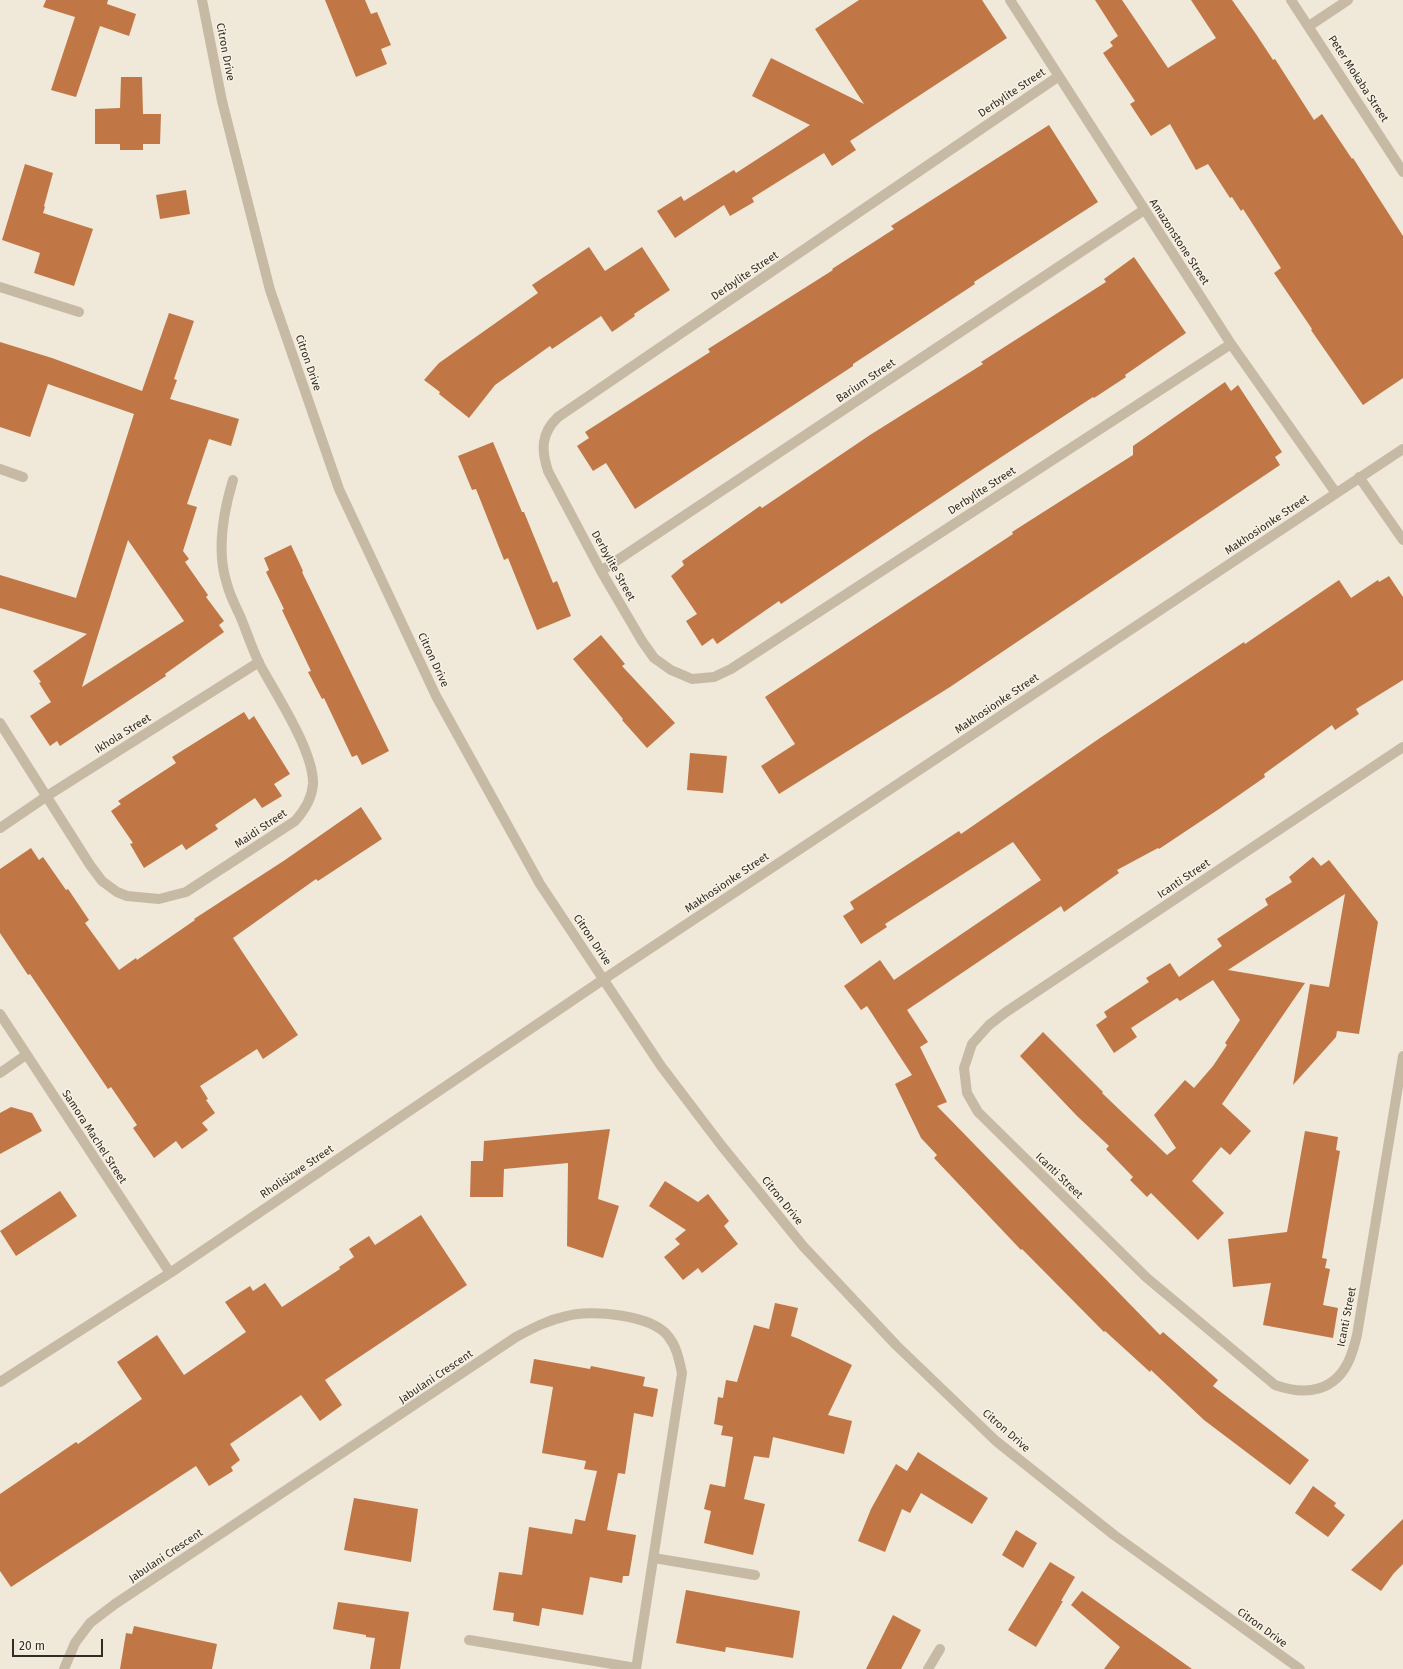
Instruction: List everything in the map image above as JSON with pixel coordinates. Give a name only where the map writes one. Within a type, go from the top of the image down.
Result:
[{"type":"street","name":"Citron Drive","points":[[202,0],[222,101],[270,290],[339,488],[436,696],[540,884],[661,1066],[721,1145],[803,1246],[896,1345],[1002,1446],[1114,1535],[1300,1669]]},
{"type":"street","name":"Amazonstone Street","points":[[1010,0],[1231,344],[1336,493]]},
{"type":"street","name":"Peter Mokaba Street","points":[[1291,0],[1403,172]]},
{"type":"street","points":[[1309,26],[1348,0]]},
{"type":"street","name":"Derbylite Street","points":[[1059,76],[558,417],[551,424],[545,435],[544,445],[544,458],[548,471],[601,571],[642,641],[654,658],[671,670],[692,679],[714,677],[730,669],[1231,344]]},
{"type":"street","name":"Barium Street","points":[[601,571],[1144,210]]},
{"type":"street","points":[[0,287],[79,312]]},
{"type":"street","name":"Makhosionke Street","points":[[604,979],[1403,449]]},
{"type":"street","points":[[0,469],[23,477]]},
{"type":"street","points":[[1359,477],[1403,540]]},
{"type":"street","name":"Maidi Street","points":[[0,723],[98,876],[102,881],[117,892],[127,896],[159,899],[186,892],[295,821],[305,809],[311,796],[313,783],[306,750],[259,662],[226,584],[222,558],[222,529],[226,502],[233,480]]},
{"type":"street","name":"Ikhola Street","points":[[0,828],[47,796],[259,662]]},
{"type":"street","name":"Icanti Street","points":[[1403,747],[1006,1012],[989,1025],[972,1044],[964,1068],[967,1093],[978,1112],[1147,1278],[1275,1385],[1290,1390],[1307,1392],[1323,1388],[1341,1374],[1350,1359],[1357,1335],[1403,1056]]},
{"type":"street","name":"Rholisizwe Street","points":[[0,1382],[170,1273],[604,979]]},
{"type":"street","name":"Samora Machel Street","points":[[0,1014],[170,1273]]},
{"type":"street","points":[[0,1072],[26,1055]]},
{"type":"street","name":"Jabulani Crescent","points":[[64,1669],[75,1643],[90,1623],[115,1604],[516,1337],[541,1324],[568,1315],[600,1313],[625,1316],[647,1321],[668,1335],[677,1350],[682,1373],[636,1668],[469,1640]]},
{"type":"street","points":[[654,1558],[755,1575]]},
{"type":"street","points":[[928,1669],[940,1649]]},
{"type":"building","points":[[46,0],[108,0],[107,4],[136,14],[129,36],[100,26],[76,97],[51,90],[75,17],[43,7]]},
{"type":"building","points":[[325,0],[365,0],[371,14],[377,12],[391,45],[381,49],[387,64],[356,77]]},
{"type":"building","points":[[859,0],[982,0],[1007,38],[850,141],[856,150],[832,166],[824,153],[752,198],[754,202],[730,216],[724,205],[675,238],[657,211],[681,196],[684,201],[734,170],[736,173],[810,125],[752,96],[771,58],[864,104],[815,29]]},
{"type":"building","points":[[1095,0],[1122,0],[1168,68],[1216,38],[1191,0],[1232,0],[1273,60],[1275,59],[1314,120],[1322,114],[1352,159],[1353,158],[1403,236],[1403,378],[1363,405],[1274,273],[1281,268],[1243,209],[1241,211],[1232,197],[1230,198],[1208,164],[1196,170],[1170,124],[1151,136],[1130,104],[1135,101],[1103,53],[1113,46],[1110,42],[1118,36]]},
{"type":"building","points":[[121,77],[142,77],[143,114],[161,114],[160,144],[143,144],[143,150],[120,150],[120,144],[95,144],[95,109],[120,108]]},
{"type":"building","points":[[1049,125],[1098,202],[974,282],[975,284],[853,364],[853,366],[635,509],[606,463],[593,471],[577,446],[589,438],[585,432],[710,352],[708,349],[833,270],[832,269],[894,229],[891,226]]},
{"type":"building","points":[[25,164],[53,173],[43,213],[93,229],[74,286],[34,273],[40,253],[2,240]]},
{"type":"building","points":[[186,190],[190,214],[160,219],[156,195]]},
{"type":"building","points":[[589,247],[605,271],[642,247],[670,290],[634,314],[635,316],[612,332],[601,316],[552,349],[550,346],[495,385],[469,418],[424,380],[439,363],[538,293],[532,285]]},
{"type":"building","points":[[1134,257],[1186,333],[1125,375],[1126,377],[983,469],[781,604],[779,601],[717,644],[713,638],[702,646],[686,621],[697,614],[671,576],[684,565],[682,561],[760,506],[762,508],[870,435],[983,364],[981,362],[1106,282],[1104,279]]},
{"type":"building","points":[[169,313],[194,321],[174,379],[177,380],[170,399],[239,419],[231,446],[209,439],[187,504],[197,507],[183,551],[189,559],[185,562],[208,595],[206,597],[224,621],[219,625],[224,632],[165,674],[166,676],[60,746],[57,741],[50,746],[30,716],[51,702],[39,683],[41,682],[33,671],[87,634],[0,608],[0,575],[76,598],[134,414],[48,384],[30,437],[0,427],[0,342],[52,358],[142,391]],"holes":[[[128,540],[184,621],[82,687]]]},
{"type":"building","points":[[1225,382],[1231,391],[1238,385],[1282,452],[1275,457],[1280,465],[950,687],[779,794],[761,766],[795,744],[765,697],[1013,534],[1012,532],[1133,455],[1133,446]]},
{"type":"building","points":[[493,442],[553,583],[557,581],[571,616],[537,630],[508,558],[504,560],[476,489],[472,490],[458,456]]},
{"type":"building","points":[[291,545],[303,571],[302,572],[389,751],[362,765],[357,755],[352,757],[324,698],[322,699],[308,672],[311,671],[266,572],[269,570],[264,558]]},
{"type":"building","points":[[1389,576],[1403,597],[1403,680],[1356,709],[1359,714],[1335,730],[1332,725],[1264,774],[1265,777],[1159,849],[1158,848],[1117,870],[1119,873],[1064,912],[1061,906],[907,1010],[928,1042],[920,1047],[947,1102],[937,1106],[1160,1335],[1163,1332],[1218,1380],[1213,1386],[1309,1460],[1290,1485],[1204,1420],[1151,1370],[1150,1372],[1105,1331],[1104,1332],[1022,1249],[1021,1250],[934,1158],[937,1155],[921,1138],[895,1084],[912,1075],[867,1006],[861,1010],[844,986],[880,960],[894,980],[1041,880],[1013,842],[885,924],[887,927],[861,944],[843,916],[854,909],[850,902],[959,831],[961,834],[1100,738],[1244,642],[1245,644],[1339,580],[1351,598],[1378,580],[1379,582]]},
{"type":"building","points":[[601,635],[625,664],[622,666],[675,723],[647,748],[622,720],[623,719],[573,659]]},
{"type":"building","points":[[244,712],[249,720],[254,716],[290,774],[274,784],[282,796],[262,808],[255,798],[215,825],[218,829],[186,850],[182,844],[144,868],[130,844],[133,843],[111,811],[121,804],[118,801],[176,763],[172,757]]},
{"type":"building","points":[[690,753],[727,756],[723,793],[687,790]]},
{"type":"building","points":[[361,807],[382,839],[318,881],[316,879],[233,938],[298,1035],[263,1059],[257,1049],[200,1086],[208,1099],[206,1100],[215,1113],[202,1123],[208,1130],[182,1149],[176,1141],[154,1158],[133,1128],[137,1125],[111,1087],[108,1089],[30,974],[28,975],[0,933],[0,869],[31,848],[39,860],[43,857],[66,890],[68,889],[89,920],[85,923],[119,970],[136,958],[137,960],[195,920],[194,919],[285,860]]},
{"type":"building","points":[[1313,857],[1321,866],[1329,860],[1378,922],[1359,1034],[1337,1031],[1336,1037],[1293,1085],[1310,984],[1329,987],[1345,894],[1228,970],[1305,983],[1222,1104],[1251,1131],[1230,1155],[1221,1147],[1192,1181],[1224,1213],[1198,1240],[1151,1193],[1147,1197],[1130,1180],[1133,1177],[1106,1149],[1109,1146],[1077,1116],[1020,1056],[1043,1032],[1103,1092],[1102,1093],[1167,1155],[1176,1148],[1154,1115],[1185,1080],[1194,1088],[1213,1066],[1227,1045],[1225,1043],[1240,1020],[1213,980],[1180,1001],[1177,998],[1131,1028],[1137,1037],[1114,1053],[1096,1025],[1107,1017],[1104,1012],[1149,982],[1146,978],[1170,963],[1179,977],[1222,946],[1217,939],[1268,905],[1265,899],[1292,882],[1289,877]]},
{"type":"building","points":[[11,1107],[32,1113],[42,1131],[0,1154],[0,1113]]},
{"type":"building","points":[[610,1129],[598,1199],[619,1206],[603,1258],[567,1246],[568,1163],[504,1169],[503,1197],[470,1197],[471,1161],[483,1161],[484,1141]]},
{"type":"building","points":[[1305,1131],[1338,1137],[1336,1150],[1340,1151],[1322,1258],[1327,1259],[1325,1268],[1330,1269],[1323,1305],[1338,1308],[1333,1338],[1263,1325],[1271,1283],[1233,1287],[1228,1239],[1287,1232]]},
{"type":"building","points":[[665,1181],[698,1202],[708,1194],[729,1221],[724,1226],[738,1244],[702,1273],[698,1268],[683,1280],[664,1257],[680,1244],[675,1239],[686,1230],[649,1206]]},
{"type":"building","points":[[60,1191],[77,1216],[16,1256],[0,1231]]},
{"type":"building","points":[[421,1215],[467,1285],[325,1380],[342,1405],[320,1421],[301,1395],[230,1444],[240,1460],[231,1467],[233,1471],[209,1486],[196,1466],[11,1587],[0,1571],[0,1494],[76,1442],[78,1444],[142,1399],[117,1362],[157,1335],[184,1375],[246,1332],[225,1302],[250,1286],[253,1291],[265,1283],[282,1307],[340,1269],[339,1267],[354,1257],[349,1249],[369,1236],[375,1245]]},
{"type":"building","points":[[775,1303],[798,1308],[791,1336],[852,1365],[828,1415],[852,1421],[844,1454],[773,1437],[769,1458],[754,1456],[744,1499],[765,1504],[753,1555],[704,1543],[711,1511],[704,1509],[710,1484],[725,1487],[733,1437],[721,1435],[723,1426],[714,1424],[718,1397],[723,1398],[726,1380],[737,1382],[754,1325],[769,1329]]},
{"type":"building","points":[[534,1359],[590,1369],[591,1366],[645,1377],[643,1386],[658,1389],[653,1417],[634,1413],[625,1474],[618,1473],[607,1530],[636,1535],[629,1576],[623,1576],[622,1583],[590,1577],[583,1615],[542,1608],[539,1626],[513,1621],[514,1613],[493,1610],[499,1572],[522,1575],[529,1527],[572,1534],[575,1519],[585,1521],[597,1471],[584,1469],[586,1461],[542,1453],[553,1387],[530,1383]]},
{"type":"building","points":[[918,1452],[988,1498],[972,1524],[921,1493],[910,1513],[902,1509],[885,1552],[858,1541],[871,1509],[896,1464],[907,1471]]},
{"type":"building","points":[[1313,1486],[1336,1503],[1334,1506],[1345,1515],[1328,1537],[1295,1513]]},
{"type":"building","points":[[354,1498],[418,1509],[411,1562],[344,1550]]},
{"type":"building","points":[[1403,1519],[1403,1564],[1394,1573],[1381,1591],[1351,1570]]},
{"type":"building","points":[[1016,1530],[1037,1543],[1023,1568],[1002,1555]]},
{"type":"building","points":[[1050,1562],[1075,1577],[1036,1647],[1008,1630]]},
{"type":"building","points":[[686,1590],[800,1611],[793,1658],[726,1647],[725,1652],[676,1643]]},
{"type":"building","points":[[1082,1591],[1192,1669],[1104,1669],[1120,1647],[1071,1605]]},
{"type":"building","points":[[338,1602],[409,1612],[400,1669],[370,1669],[375,1638],[333,1629]]},
{"type":"building","points":[[893,1615],[921,1630],[901,1669],[866,1669]]},
{"type":"building","points":[[134,1626],[217,1644],[212,1669],[120,1669],[126,1633],[132,1634]]}]
